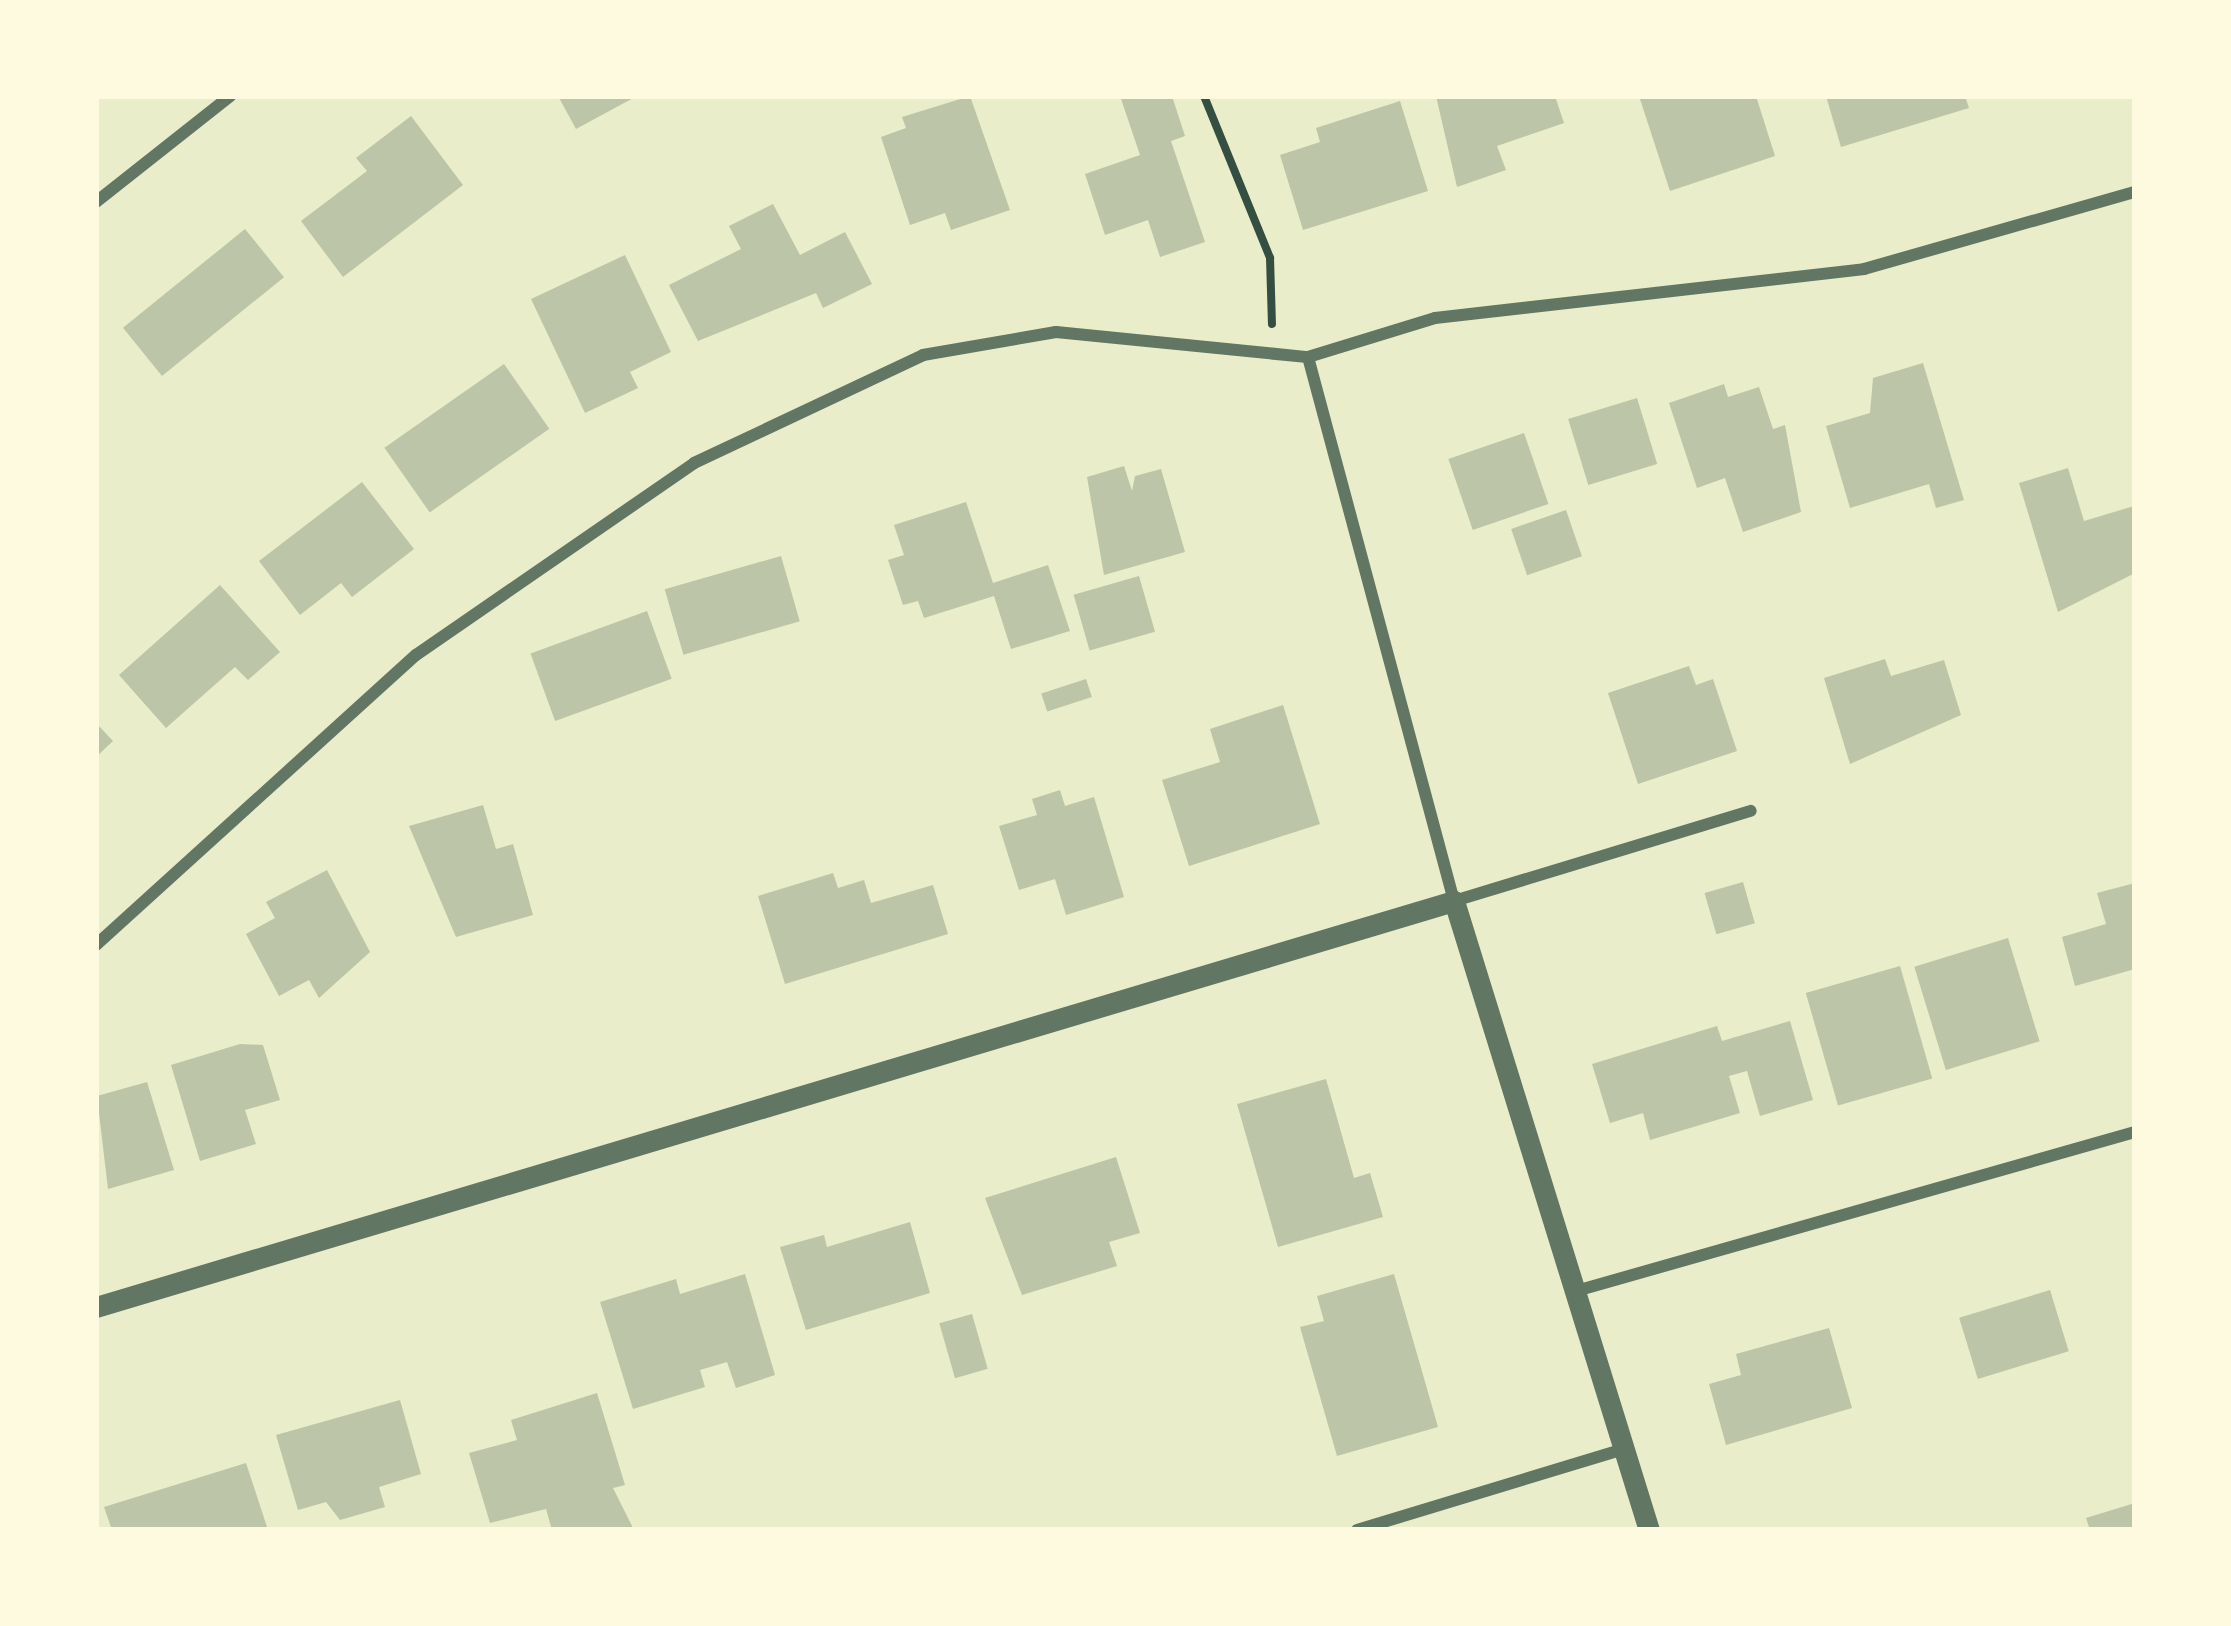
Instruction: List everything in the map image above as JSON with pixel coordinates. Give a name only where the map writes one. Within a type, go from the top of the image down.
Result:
[{"type":"street","points":[[96,202],[230,96]]},
{"type":"street","points":[[96,945],[416,655],[694,463],[824,397],[959,343],[1023,334],[1308,357],[1435,317],[1864,269],[2135,192]]},
{"type":"street","points":[[1308,357],[1454,901],[1649,1530]]},
{"type":"street","points":[[96,1306],[1751,811]]},
{"type":"street","points":[[1576,1291],[2135,1132]]},
{"type":"street","points":[[1357,1530],[1624,1449]]},
{"type":"path","points":[[1204,96],[1270,258],[1273,327],[1308,357]]},
{"type":"building","points":[[558,96],[637,96],[576,129]]},
{"type":"building","points":[[970,96],[1010,210],[951,230],[945,213],[910,225],[881,137],[906,128],[902,117]]},
{"type":"building","points":[[1120,96],[1172,96],[1185,136],[1171,141],[1205,242],[1160,257],[1148,220],[1105,235],[1085,174],[1140,155]]},
{"type":"building","points":[[1436,96],[1555,96],[1564,123],[1497,146],[1506,170],[1457,187]]},
{"type":"building","points":[[1639,96],[1756,96],[1775,156],[1670,191]]},
{"type":"building","points":[[1826,96],[1965,96],[1969,108],[1841,147]]},
{"type":"building","points":[[1400,101],[1428,191],[1303,230],[1280,155],[1320,142],[1316,128]]},
{"type":"building","points":[[411,116],[463,185],[343,277],[301,221],[367,171],[356,158]]},
{"type":"building","points":[[773,204],[800,255],[845,232],[872,284],[823,308],[816,293],[698,341],[669,285],[741,249],[729,226]]},
{"type":"building","points":[[245,229],[284,277],[162,376],[123,328]]},
{"type":"building","points":[[625,255],[671,352],[630,372],[638,388],[585,413],[531,299]]},
{"type":"building","points":[[1923,363],[1964,500],[1936,508],[1929,484],[1850,508],[1826,426],[1870,413],[1873,378]]},
{"type":"building","points":[[504,364],[549,429],[430,512],[384,448]]},
{"type":"building","points":[[1724,384],[1728,397],[1759,387],[1773,429],[1785,425],[1801,512],[1743,532],[1725,478],[1697,488],[1669,403]]},
{"type":"building","points":[[1637,398],[1657,464],[1588,485],[1568,419]]},
{"type":"building","points":[[1524,433],[1548,504],[1473,530],[1448,459]]},
{"type":"building","points":[[1124,466],[1132,491],[1135,476],[1161,469],[1185,552],[1104,575],[1087,477]]},
{"type":"building","points":[[2068,468],[2084,521],[2134,506],[2135,573],[2058,612],[2019,483]]},
{"type":"building","points":[[362,482],[414,549],[352,597],[341,583],[300,615],[259,561]]},
{"type":"building","points":[[966,502],[993,583],[1048,565],[1070,631],[1011,649],[994,596],[924,618],[918,601],[903,605],[888,560],[904,555],[894,525]]},
{"type":"building","points":[[1566,510],[1582,556],[1527,575],[1511,529]]},
{"type":"building","points":[[781,556],[800,621],[683,655],[665,589]]},
{"type":"building","points":[[1139,576],[1155,632],[1090,650],[1074,595]]},
{"type":"building","points":[[220,585],[280,652],[248,680],[235,667],[166,728],[119,675]]},
{"type":"building","points":[[647,611],[672,679],[555,721],[530,653]]},
{"type":"building","points":[[1885,659],[1891,676],[1944,660],[1961,715],[1850,764],[1824,678]]},
{"type":"building","points":[[1689,666],[1696,685],[1713,679],[1737,751],[1638,784],[1608,693]]},
{"type":"building","points":[[1086,679],[1092,697],[1047,712],[1041,694]]},
{"type":"building","points":[[1283,705],[1320,824],[1189,866],[1162,780],[1220,762],[1210,729]]},
{"type":"building","points":[[96,723],[113,741],[96,757]]},
{"type":"building","points":[[1060,790],[1065,806],[1094,797],[1124,897],[1066,915],[1055,879],[1019,890],[999,826],[1037,815],[1032,799]]},
{"type":"building","points":[[483,805],[496,849],[513,844],[533,915],[456,937],[409,826]]},
{"type":"building","points":[[327,870],[370,952],[319,998],[309,980],[279,996],[246,934],[275,918],[266,902]]},
{"type":"building","points":[[833,873],[838,888],[864,880],[871,903],[933,885],[948,934],[785,984],[758,896]]},
{"type":"building","points":[[1743,882],[1755,923],[1716,934],[1705,893]]},
{"type":"building","points":[[2135,883],[2135,969],[2075,986],[2062,937],[2106,924],[2097,893]]},
{"type":"building","points":[[2008,938],[2040,1041],[1946,1070],[1914,967]]},
{"type":"building","points":[[1900,966],[1932,1078],[1838,1105],[1806,993]]},
{"type":"building","points":[[1790,1021],[1813,1100],[1760,1116],[1747,1071],[1729,1076],[1740,1113],[1650,1140],[1643,1113],[1610,1123],[1592,1064],[1717,1026],[1722,1041]]},
{"type":"building","points":[[240,1044],[263,1045],[280,1100],[245,1110],[256,1144],[200,1161],[171,1065]]},
{"type":"building","points":[[1326,1079],[1354,1178],[1370,1173],[1383,1217],[1278,1247],[1237,1104]]},
{"type":"building","points":[[147,1082],[174,1170],[108,1189],[97,1096]]},
{"type":"building","points":[[1116,1157],[1140,1233],[1109,1242],[1117,1266],[1022,1295],[985,1198]]},
{"type":"building","points":[[910,1222],[930,1293],[806,1330],[780,1247],[824,1235],[827,1247]]},
{"type":"building","points":[[745,1274],[775,1375],[736,1388],[727,1362],[700,1370],[705,1387],[633,1409],[600,1302],[676,1279],[680,1294]]},
{"type":"building","points":[[1394,1274],[1438,1427],[1337,1456],[1300,1327],[1324,1321],[1317,1296]]},
{"type":"building","points":[[2050,1290],[2069,1351],[1978,1379],[1959,1318]]},
{"type":"building","points":[[972,1314],[988,1369],[955,1378],[939,1323]]},
{"type":"building","points":[[1829,1328],[1852,1408],[1726,1445],[1709,1384],[1741,1375],[1736,1354]]},
{"type":"building","points":[[597,1393],[625,1485],[613,1488],[634,1530],[552,1530],[546,1509],[490,1523],[469,1453],[517,1440],[511,1420]]},
{"type":"building","points":[[400,1400],[421,1474],[379,1487],[385,1507],[340,1520],[326,1502],[298,1510],[276,1435]]},
{"type":"building","points":[[246,1463],[268,1530],[112,1530],[104,1507]]},
{"type":"building","points":[[2135,1503],[2135,1530],[2090,1530],[2086,1518]]}]
